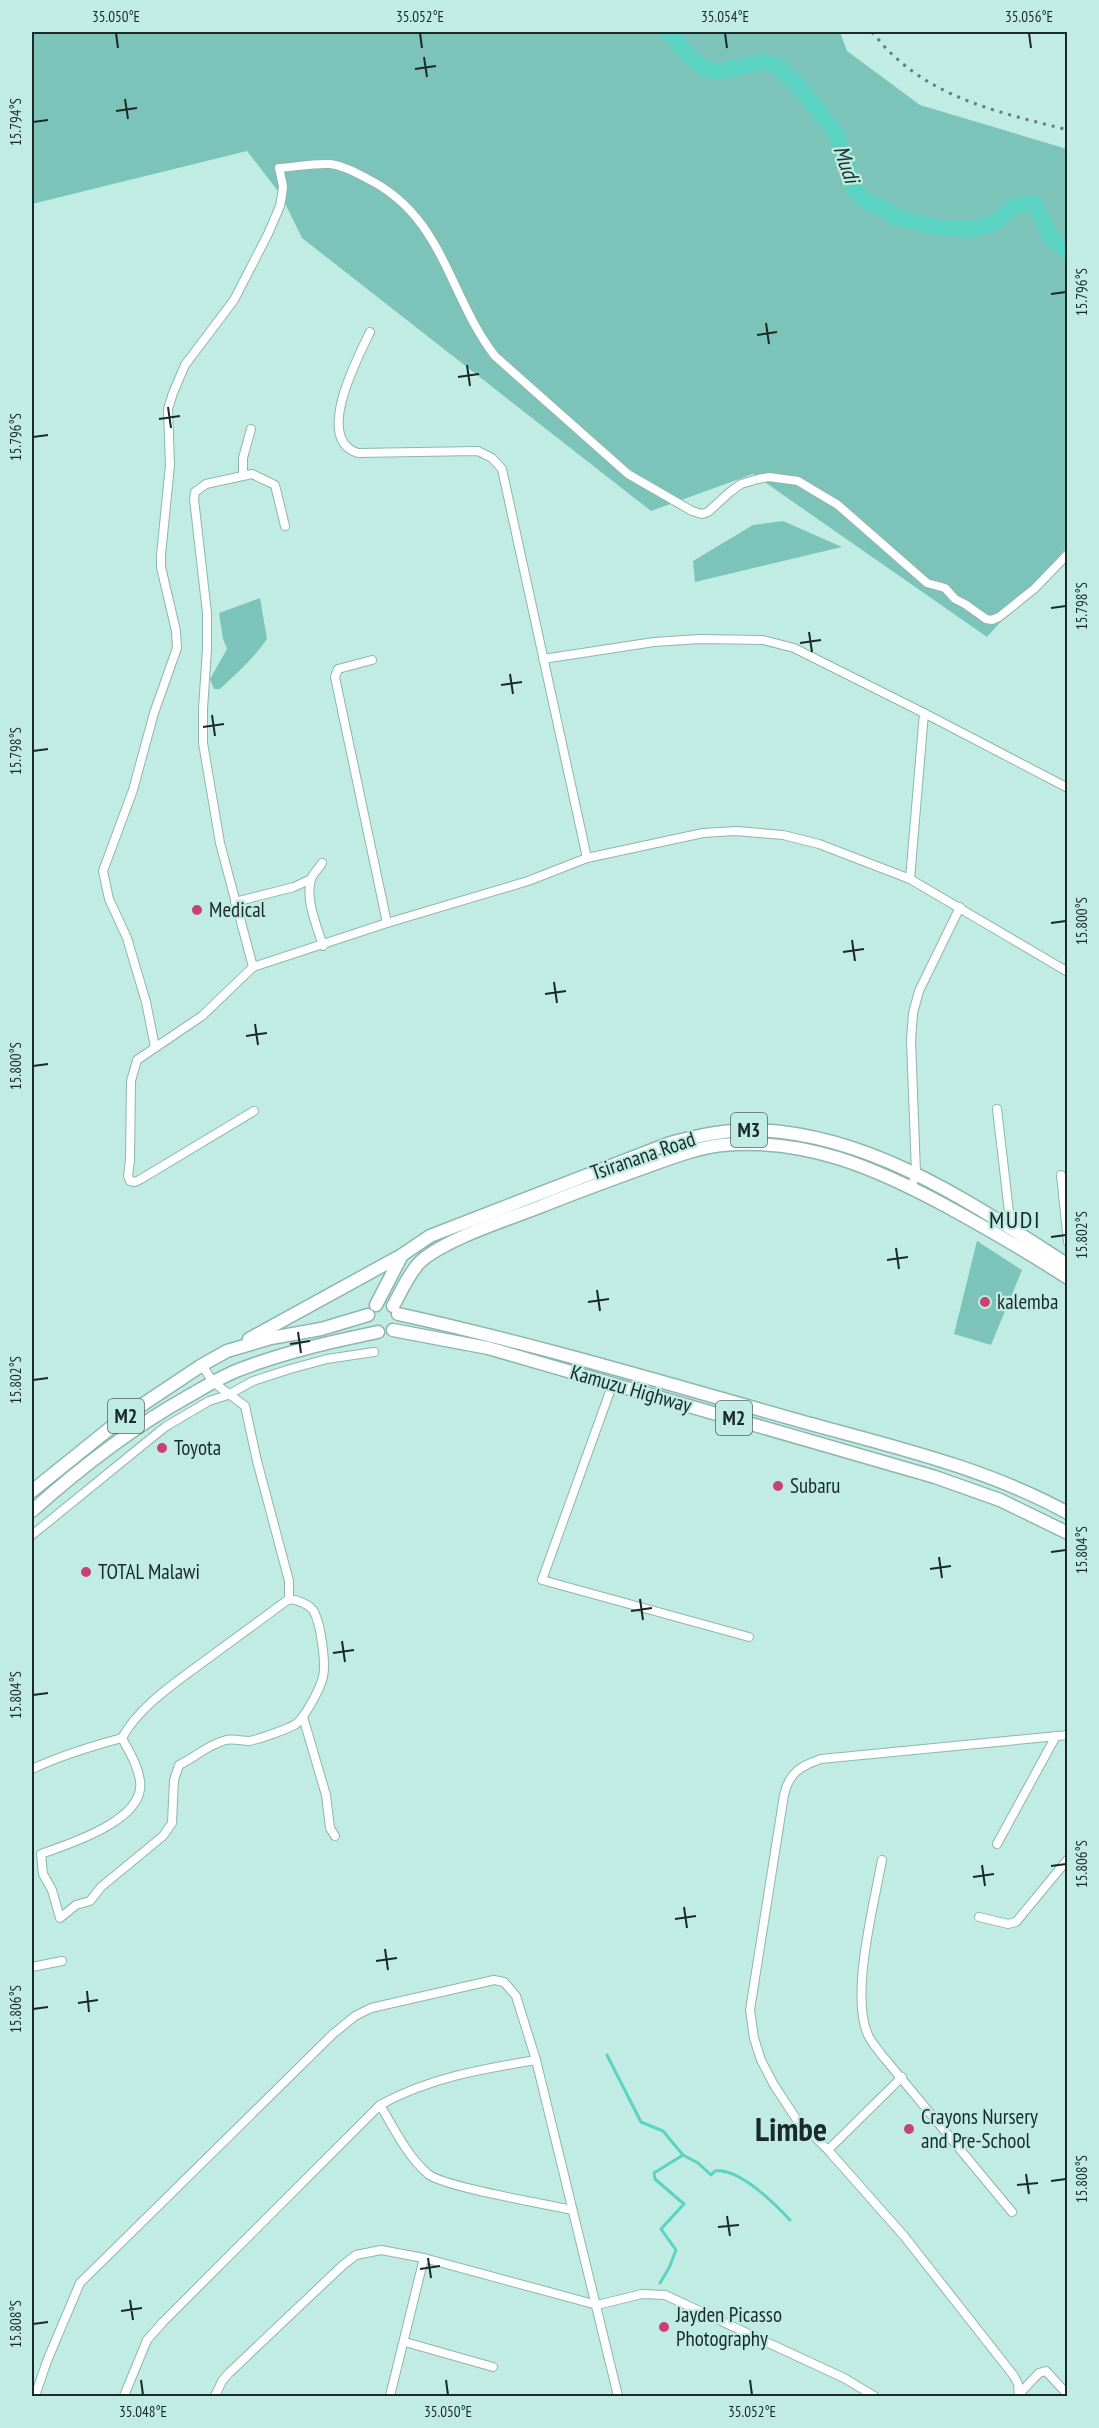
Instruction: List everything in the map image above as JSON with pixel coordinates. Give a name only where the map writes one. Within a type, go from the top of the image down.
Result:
[{"type":"highway","name":"Tsiranana Road","points":[[372,1310],[402,1255],[429,1236],[670,1143],[705,1134],[754,1130],[789,1132],[846,1147],[916,1173],[1068,1265]]},
{"type":"highway","name":"Tsiranana Road","points":[[396,1310],[418,1264],[428,1254],[447,1244],[686,1152],[720,1145],[758,1143],[796,1147],[856,1163],[911,1188],[1008,1240],[1068,1278]]},
{"type":"highway","points":[[227,1352],[402,1255]]},
{"type":"highway","name":"M2","points":[[32,1491],[124,1417],[202,1365],[227,1352],[271,1338],[321,1329],[372,1310],[385,1302],[396,1310]]},
{"type":"highway","points":[[372,1310],[370,1325],[378,1332]]},
{"type":"highway","points":[[393,1330],[399,1320],[396,1310]]},
{"type":"highway","name":"Kamuzu Highway","points":[[396,1310],[619,1370],[940,1461],[1006,1483],[1068,1513]]},
{"type":"highway","name":"M2","points":[[32,1511],[97,1455],[122,1437],[213,1382],[235,1371],[274,1358],[324,1344],[378,1332],[388,1333],[393,1330]]},
{"type":"highway","name":"Kamuzu Highway","points":[[393,1330],[488,1348],[935,1477],[1000,1500],[1068,1533]]},
{"type":"street","points":[[155,1047],[146,1002],[128,938],[110,898],[103,871],[133,790],[154,713],[177,648],[176,631],[161,567],[170,465],[168,409],[185,365],[234,300],[268,234],[280,206],[282,195],[283,186],[279,168],[331,164],[356,172],[396,196],[414,212],[432,239],[479,336],[495,356],[628,474],[692,511],[702,514],[708,512],[741,484],[758,479],[769,477],[798,481],[838,505],[927,583],[945,588],[950,596],[986,620],[996,619],[1019,601],[1068,554]]},
{"type":"street","points":[[370,332],[346,381],[339,424],[340,438],[344,446],[358,453],[478,451],[499,464],[502,469],[587,858]]},
{"type":"street","points":[[243,474],[243,458],[251,429]]},
{"type":"street","points":[[253,968],[220,843],[203,743],[202,709],[207,649],[207,613],[195,492],[200,487],[243,474],[252,474],[275,485],[285,526]]},
{"type":"street","points":[[543,659],[654,642],[700,639],[763,640],[794,648],[1068,788]]},
{"type":"street","points":[[372,660],[338,669],[335,677],[387,923]]},
{"type":"street","points":[[910,879],[924,713]]},
{"type":"street","points":[[254,1111],[141,1179],[135,1182],[130,1181],[128,1176],[132,1073],[137,1060],[202,1016],[253,968],[387,923],[528,881],[587,858],[703,833],[761,831],[819,844],[910,879],[1068,972]]},
{"type":"street","points":[[236,902],[294,887],[311,879],[322,863]]},
{"type":"street","points":[[311,879],[311,902],[323,946]]},
{"type":"street","points":[[911,1188],[916,1173],[911,1040],[913,1013],[919,991],[960,907]]},
{"type":"street","points":[[997,1109],[1011,1229]]},
{"type":"street","points":[[1061,1175],[1068,1242]]},
{"type":"street","points":[[32,1535],[165,1426],[209,1401],[228,1395],[253,1381],[290,1369],[327,1359],[374,1352]]},
{"type":"street","points":[[202,1365],[213,1382],[245,1406],[289,1581],[289,1599]]},
{"type":"street","points":[[613,1383],[542,1580],[749,1638]]},
{"type":"street","points":[[32,1769],[60,1756],[72,1755],[122,1738],[142,1712],[175,1683],[289,1599],[297,1600],[311,1608],[317,1618],[323,1655],[323,1675],[320,1688],[313,1696],[303,1718],[293,1726],[252,1741],[230,1739],[210,1746],[195,1754],[191,1760],[179,1765],[174,1780],[172,1823],[163,1836],[101,1887],[90,1901],[76,1905],[60,1918],[52,1890],[43,1874],[41,1854],[104,1828],[122,1817],[137,1802],[141,1783],[134,1759],[122,1738]]},
{"type":"street","points":[[303,1718],[326,1795],[330,1828],[335,1836]]},
{"type":"street","points":[[1020,2395],[1014,2376],[904,2236],[828,2150],[797,2120],[761,2060],[754,2038],[750,2010],[787,1782],[793,1773],[804,1764],[821,1759],[1068,1735]]},
{"type":"street","points":[[997,1844],[1056,1736]]},
{"type":"street","points":[[979,1917],[1008,1924],[1016,1923],[1068,1859]]},
{"type":"street","points":[[882,1860],[860,1988],[868,2035],[881,2054],[1012,2212]]},
{"type":"street","points":[[32,1967],[62,1961]]},
{"type":"street","points":[[35,2397],[73,2296],[84,2278],[325,2042],[355,2016],[371,2008],[494,1980],[504,1982],[516,1996],[536,2060],[618,2397]]},
{"type":"street","points":[[124,2397],[147,2340],[380,2105],[402,2093],[429,2083],[476,2071],[536,2060]]},
{"type":"street","points":[[828,2150],[902,2077]]},
{"type":"street","points":[[380,2105],[406,2147],[429,2175],[462,2186],[572,2210]]},
{"type":"street","points":[[215,2397],[222,2381],[229,2373],[356,2255],[381,2250],[424,2258],[597,2305],[642,2294],[665,2295],[844,2378],[874,2397]]},
{"type":"street","points":[[390,2397],[424,2258]]},
{"type":"street","points":[[405,2342],[493,2367]]},
{"type":"street","points":[[1020,2395],[1039,2373],[1046,2371],[1068,2395]]},
{"type":"shaded area","points":[[32,32],[840,32],[847,51],[920,105],[1067,149],[1067,547],[987,637],[753,474],[651,511],[302,238],[281,195],[247,151],[32,204]]},
{"type":"shaded area","points":[[783,521],[842,547],[695,582],[693,561],[753,525]]},
{"type":"shaded area","points":[[260,598],[267,639],[233,677],[220,689],[214,689],[210,679],[227,649],[219,613]]},
{"type":"shaded area","name":"kalemba","points":[[977,1241],[1022,1270],[991,1345],[954,1334]]},
{"type":"waterway","name":"Mudi","points":[[669,32],[688,55],[702,67],[716,72],[763,62],[778,66],[797,84],[837,134],[854,190],[868,203],[878,205],[896,217],[940,228],[971,229],[993,224],[1014,206],[1034,203],[1051,238],[1068,252]]},
{"type":"waterway","points":[[607,2055],[641,2122],[663,2131],[683,2155],[654,2173],[655,2179],[684,2204],[661,2229],[676,2250],[660,2283]]},
{"type":"waterway","points":[[683,2155],[698,2163],[711,2175],[715,2171],[724,2172],[745,2181],[766,2196],[790,2220]]},
{"type":"railway","points":[[872,32],[891,53],[913,71],[954,95],[998,111],[1068,130]]},
{"type":"place","name":"Medical","points":[[197,910]]},
{"type":"place","name":"kalemba","points":[[985,1302]]},
{"type":"place","name":"Toyota","points":[[162,1448]]},
{"type":"place","name":"Subaru","points":[[778,1486]]},
{"type":"place","name":"TOTAL Malawi","points":[[86,1572]]},
{"type":"place","name":"Crayons Nursery and Pre-School","points":[[909,2129]]},
{"type":"place","name":"Jayden Picasso Photography","points":[[664,2327]]},
{"type":"district","name":"MUDI","points":[[1015,1220]]},
{"type":"district","name":"Limbe","points":[[791,2129]]}]
